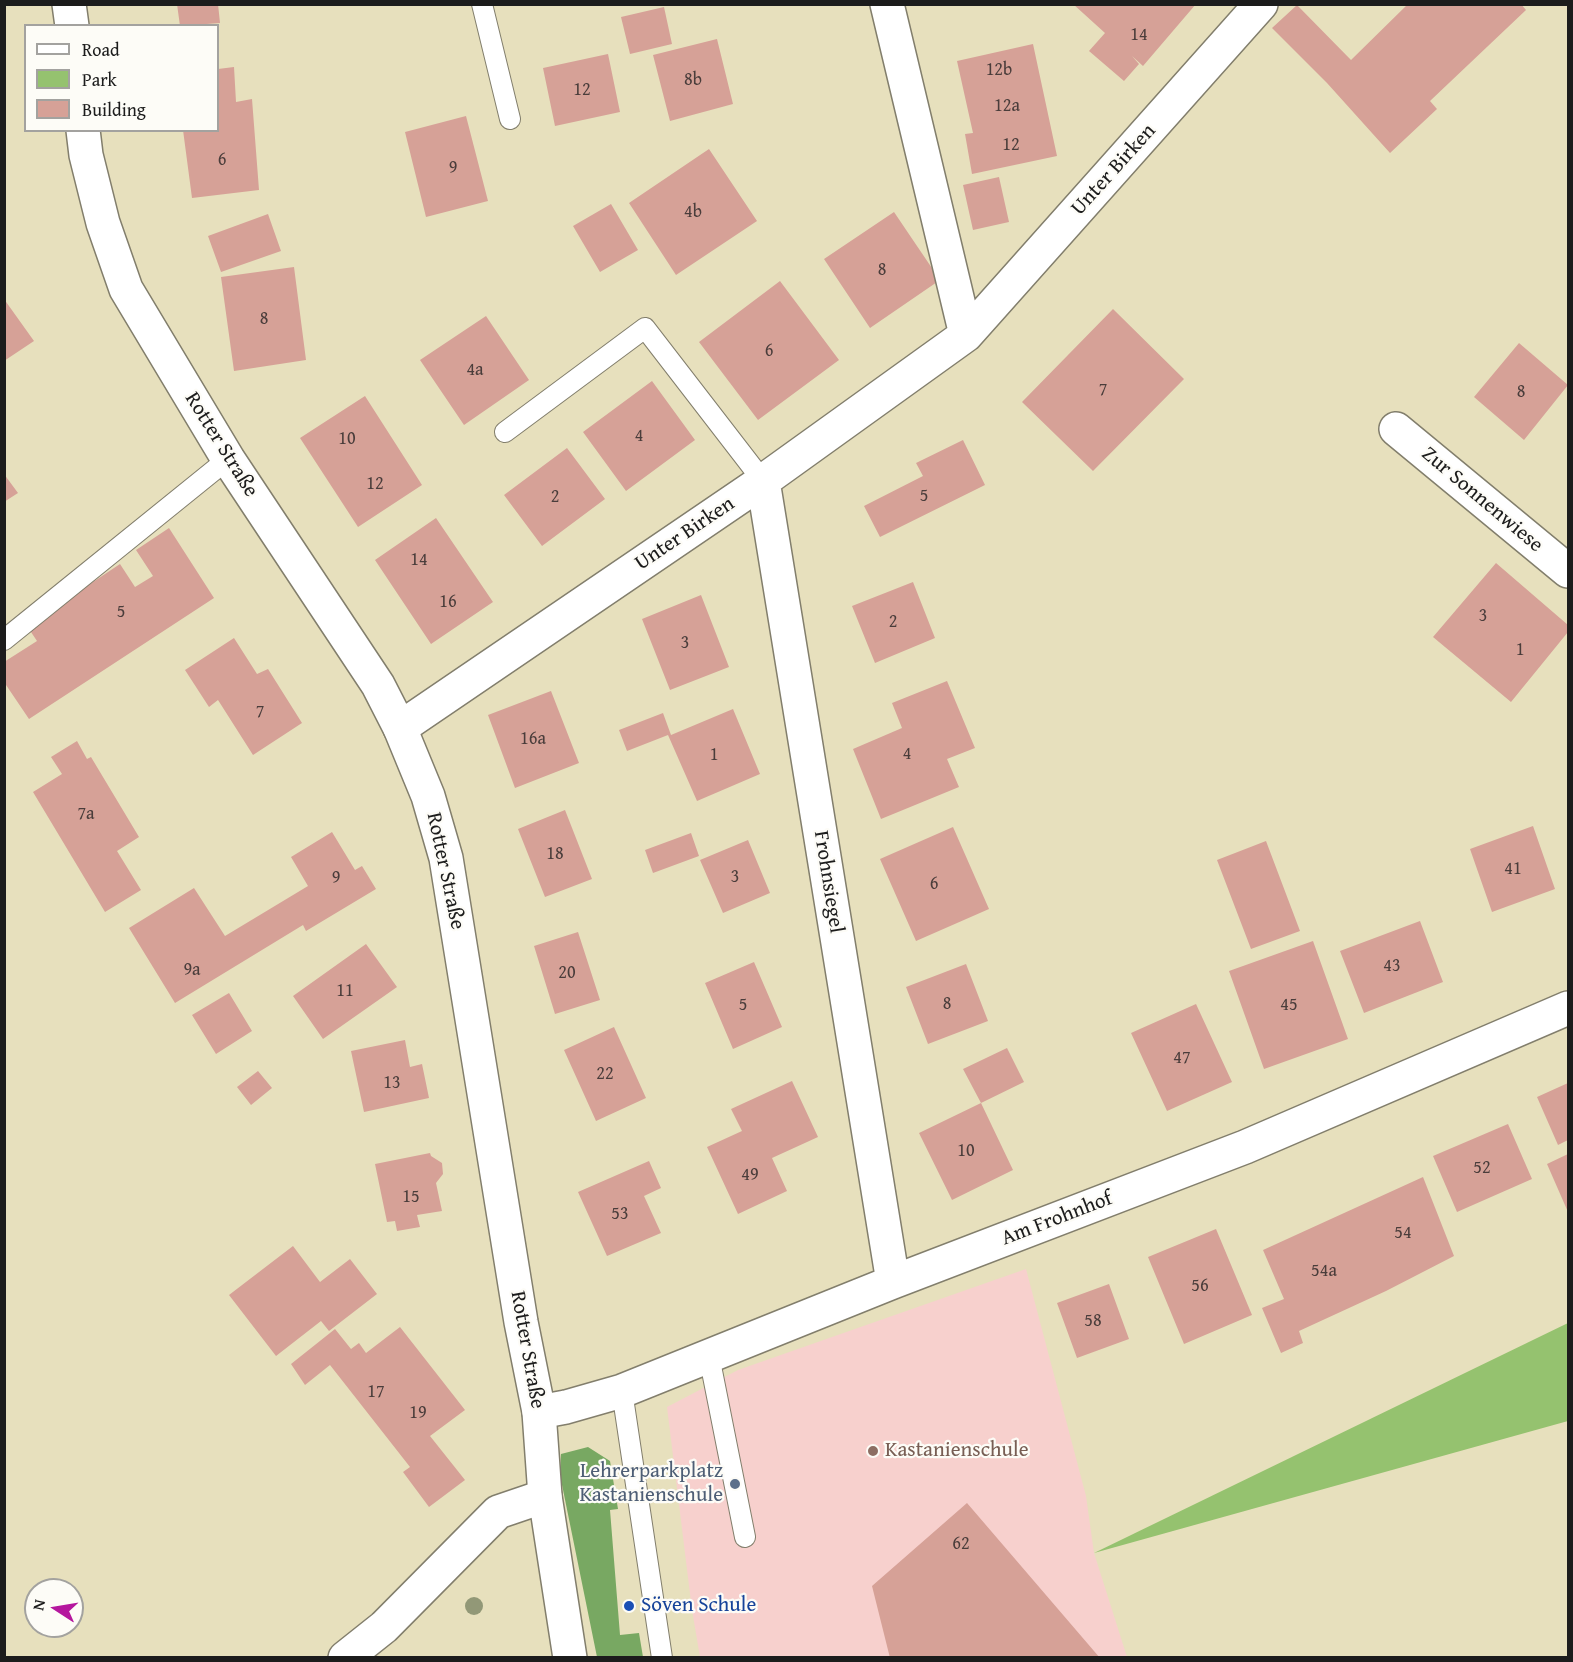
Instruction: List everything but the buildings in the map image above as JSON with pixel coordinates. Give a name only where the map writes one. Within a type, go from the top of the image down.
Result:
[{"type":"street","points":[[69,4],[72,24]]},
{"type":"street","points":[[887,4],[966,335]]},
{"type":"street","name":"Unter Birken","points":[[400,728],[763,482],[966,335],[1261,4]]},
{"type":"street","name":"Rotter Straße","points":[[83,132],[86,155],[103,224],[126,289],[228,459],[378,685],[400,728],[428,796],[446,858],[521,1322],[539,1412],[545,1496],[570,1658]]},
{"type":"street","name":"Zur Sonnenwiese","points":[[1396,429],[1569,571]]},
{"type":"street","name":"Frohnsiegel","points":[[763,482],[893,1282]]},
{"type":"street","name":"Am Frohnhof","points":[[539,1412],[622,1391],[893,1282],[1245,1147],[1569,1008]]},
{"type":"street","points":[[345,1658],[384,1628],[498,1512],[545,1496]]},
{"type":"lane","points":[[482,4],[510,119]]},
{"type":"lane","points":[[505,432],[645,328],[763,482]]},
{"type":"lane","points":[[4,640],[228,459]]},
{"type":"lane","points":[[709,1356],[745,1537]]},
{"type":"lane","points":[[622,1391],[662,1658]]},
{"type":"shaded area","name":"Kastanienschule","points":[[1026,1269],[1086,1496],[1094,1553],[1127,1657],[700,1657],[667,1407],[738,1370]]},
{"type":"green space","points":[[1568,1323],[1568,1421],[1094,1553]]},
{"type":"green space","points":[[588,1447],[610,1461],[618,1509],[610,1510],[620,1635],[639,1633],[643,1657],[597,1657],[560,1475],[561,1454]]},
{"type":"place","name":"Kastanienschule","points":[[873,1451]]},
{"type":"place","name":"Lehrerparkplatz Kastanienschule","points":[[735,1484]]},
{"type":"place","name":"Söven Schule","points":[[629,1606]]}]
